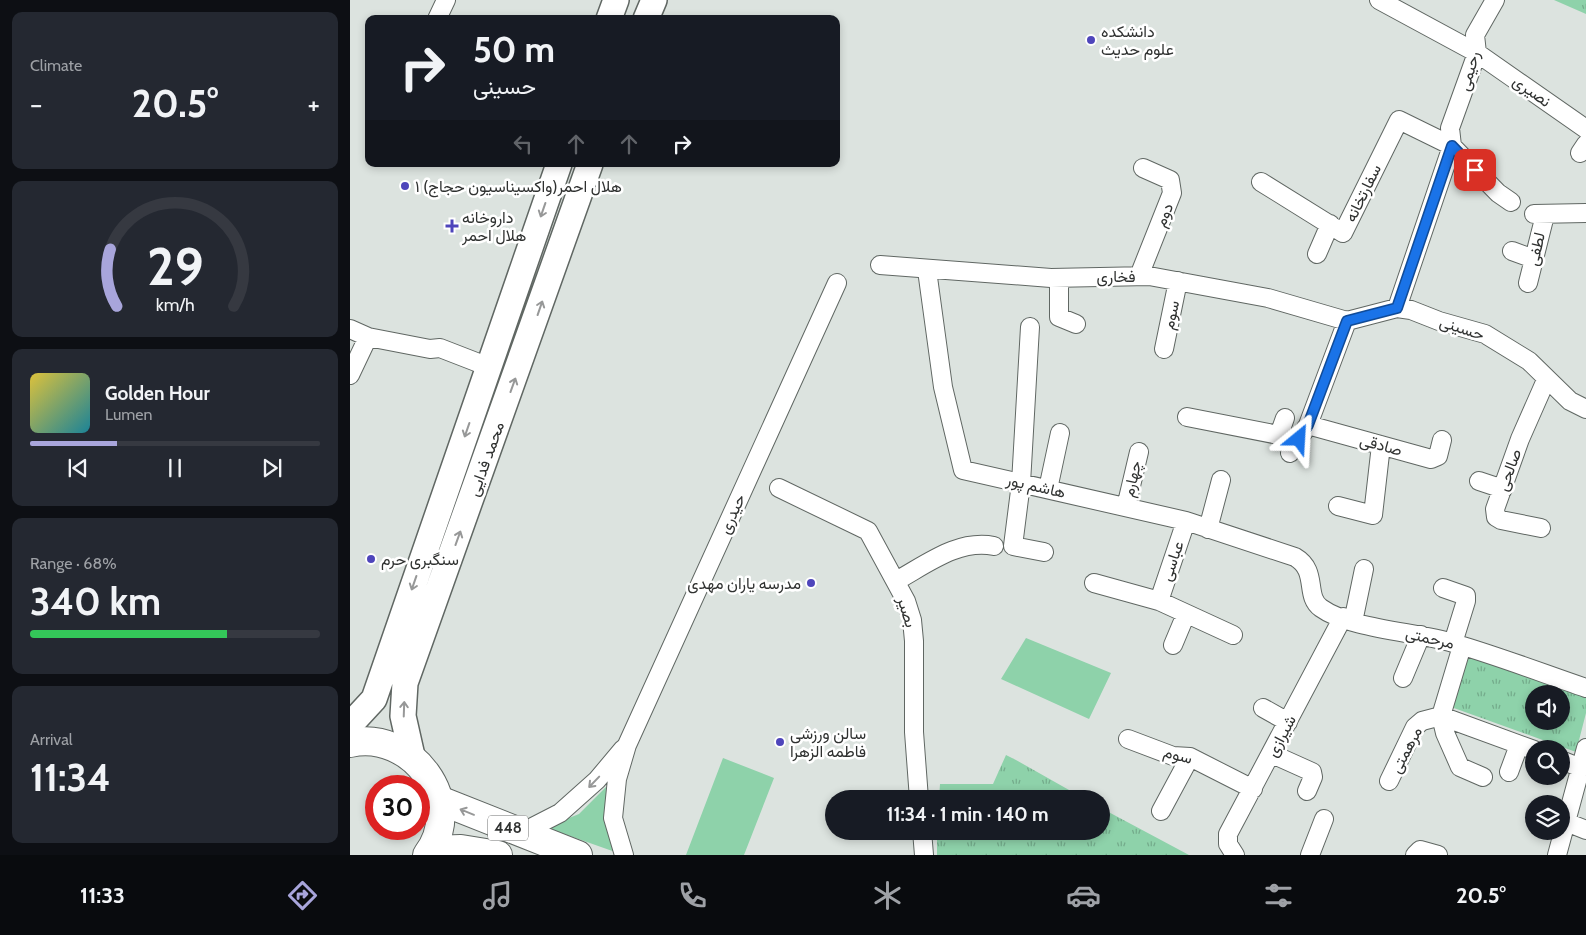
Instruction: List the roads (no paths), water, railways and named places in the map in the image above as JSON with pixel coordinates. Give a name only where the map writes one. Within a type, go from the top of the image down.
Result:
[{"type":"main road","points":[[350,743],[373,741],[394,746],[412,756],[424,769],[433,784],[439,800],[440,817],[437,834],[429,853]]},
{"type":"main road","name":"448","points":[[439,800],[578,855]]},
{"type":"main road","name":"448","points":[[429,853],[461,849],[498,855]]},
{"type":"street","points":[[438,15],[446,0]]},
{"type":"street","points":[[610,15],[616,0]]},
{"type":"street","points":[[648,15],[654,0]]},
{"type":"street","name":"نصیری","points":[[1379,0],[1478,54],[1586,129]]},
{"type":"street","name":"رحیمی","points":[[1397,308],[1452,146],[1450,128],[1478,54],[1475,35],[1495,0]]},
{"type":"street","name":"سفارتخانه","points":[[1261,182],[1344,233],[1399,120],[1452,146]]},
{"type":"street","points":[[1452,146],[1498,193],[1511,202]]},
{"type":"street","name":"محمد فدایی","points":[[350,725],[374,699],[558,167]]},
{"type":"street","name":"محمد فدایی","points":[[412,756],[403,716],[405,683],[589,167]]},
{"type":"street","name":"دوم","points":[[1139,276],[1172,194],[1170,180],[1143,168]]},
{"type":"street","name":"لطفی","points":[[1528,283],[1534,259],[1539,215],[1586,213]]},
{"type":"street","points":[[1317,254],[1330,224]]},
{"type":"street","points":[[1512,251],[1534,259]]},
{"type":"street","name":"فخاری","points":[[880,265],[927,270],[1059,278],[1139,276],[1178,281],[1268,298],[1347,321]]},
{"type":"street","name":"هاشم پور","points":[[927,270],[943,387],[963,470],[1186,521],[1304,562]]},
{"type":"street","points":[[1059,278],[1059,317],[1076,324]]},
{"type":"street","name":"سوم","points":[[1164,349],[1178,281]]},
{"type":"street","name":"حیدری","points":[[626,745],[837,283]]},
{"type":"street","name":"حسینی","points":[[1347,321],[1397,308],[1410,310],[1439,321],[1485,334],[1529,360],[1546,380],[1570,402],[1586,409]]},
{"type":"street","points":[[1187,417],[1299,439],[1347,321]]},
{"type":"street","points":[[1030,327],[1021,483],[1013,546],[1044,552]]},
{"type":"street","points":[[350,329],[368,336],[430,349],[440,348],[489,367]]},
{"type":"street","points":[[350,375],[368,336]]},
{"type":"street","name":"صالحی","points":[[1542,528],[1501,520],[1496,517],[1495,509],[1520,439],[1546,380]]},
{"type":"street","points":[[1279,435],[1285,418]]},
{"type":"street","points":[[1048,489],[1060,433]]},
{"type":"street","name":"صادقی","points":[[1299,439],[1381,445],[1436,459],[1442,440]]},
{"type":"street","points":[[1338,506],[1373,515],[1381,445]]},
{"type":"street","name":"چهارم","points":[[1126,507],[1139,452]]},
{"type":"street","points":[[1208,528],[1221,480]]},
{"type":"street","points":[[1479,481],[1503,489]]},
{"type":"street","name":"بصیر","points":[[779,488],[868,531],[896,581],[912,620],[914,641],[914,732],[918,790]]},
{"type":"street","name":"عباسی","points":[[1159,601],[1186,521]]},
{"type":"street","points":[[896,581],[958,547],[981,544],[994,546]]},
{"type":"street","name":"مرحمتی","points":[[1304,562],[1308,568],[1315,602],[1321,609],[1348,620],[1458,644],[1586,688]]},
{"type":"street","name":"شیرازی","points":[[1235,855],[1228,844],[1228,834],[1288,722],[1348,620],[1364,569]]},
{"type":"street","name":"عباسی","points":[[1094,583],[1159,601],[1233,634]]},
{"type":"street","name":"مرهمتی","points":[[1390,781],[1415,727],[1422,721],[1441,716],[1458,644],[1466,596],[1443,588]]},
{"type":"street","points":[[1173,644],[1186,614]]},
{"type":"street","points":[[1403,678],[1421,635]]},
{"type":"street","points":[[1263,708],[1288,722]]},
{"type":"street","points":[[1441,716],[1525,748]]},
{"type":"street","points":[[1441,716],[1445,733],[1460,767],[1483,777]]},
{"type":"street","name":"سوم","points":[[1128,739],[1173,756],[1190,757],[1253,789]]},
{"type":"street","points":[[521,834],[566,809],[597,780],[626,745]]},
{"type":"street","points":[[624,855],[613,818],[617,779],[626,745]]},
{"type":"street","points":[[1570,808],[1586,748]]},
{"type":"street","points":[[1509,772],[1525,749]]},
{"type":"street","points":[[1272,754],[1312,772],[1313,777],[1307,791]]},
{"type":"street","points":[[1162,811],[1190,757]]},
{"type":"street","points":[[1570,763],[1582,768]]},
{"type":"street","points":[[1570,824],[1586,830]]},
{"type":"street","points":[[1310,855],[1325,829]]},
{"type":"street","points":[[923,840],[924,855]]},
{"type":"street","points":[[1557,855],[1561,840]]},
{"type":"street","points":[[1415,855],[1420,850],[1438,855]]},
{"type":"place","name":"دانشکده علوم حدیث","points":[[1091,40]]},
{"type":"place","name":"هلال احمر(واکسیناسیون حجاج) ۱","points":[[405,186]]},
{"type":"place","name":"داروخانه هلال احمر","points":[[452,226]]},
{"type":"place","name":"سنگبری حرم","points":[[371,559]]},
{"type":"place","name":"مدرسه یاران مهدی","points":[[811,583]]},
{"type":"place","name":"سالن ورزشی فاطمه الزهرا","points":[[780,742]]}]
